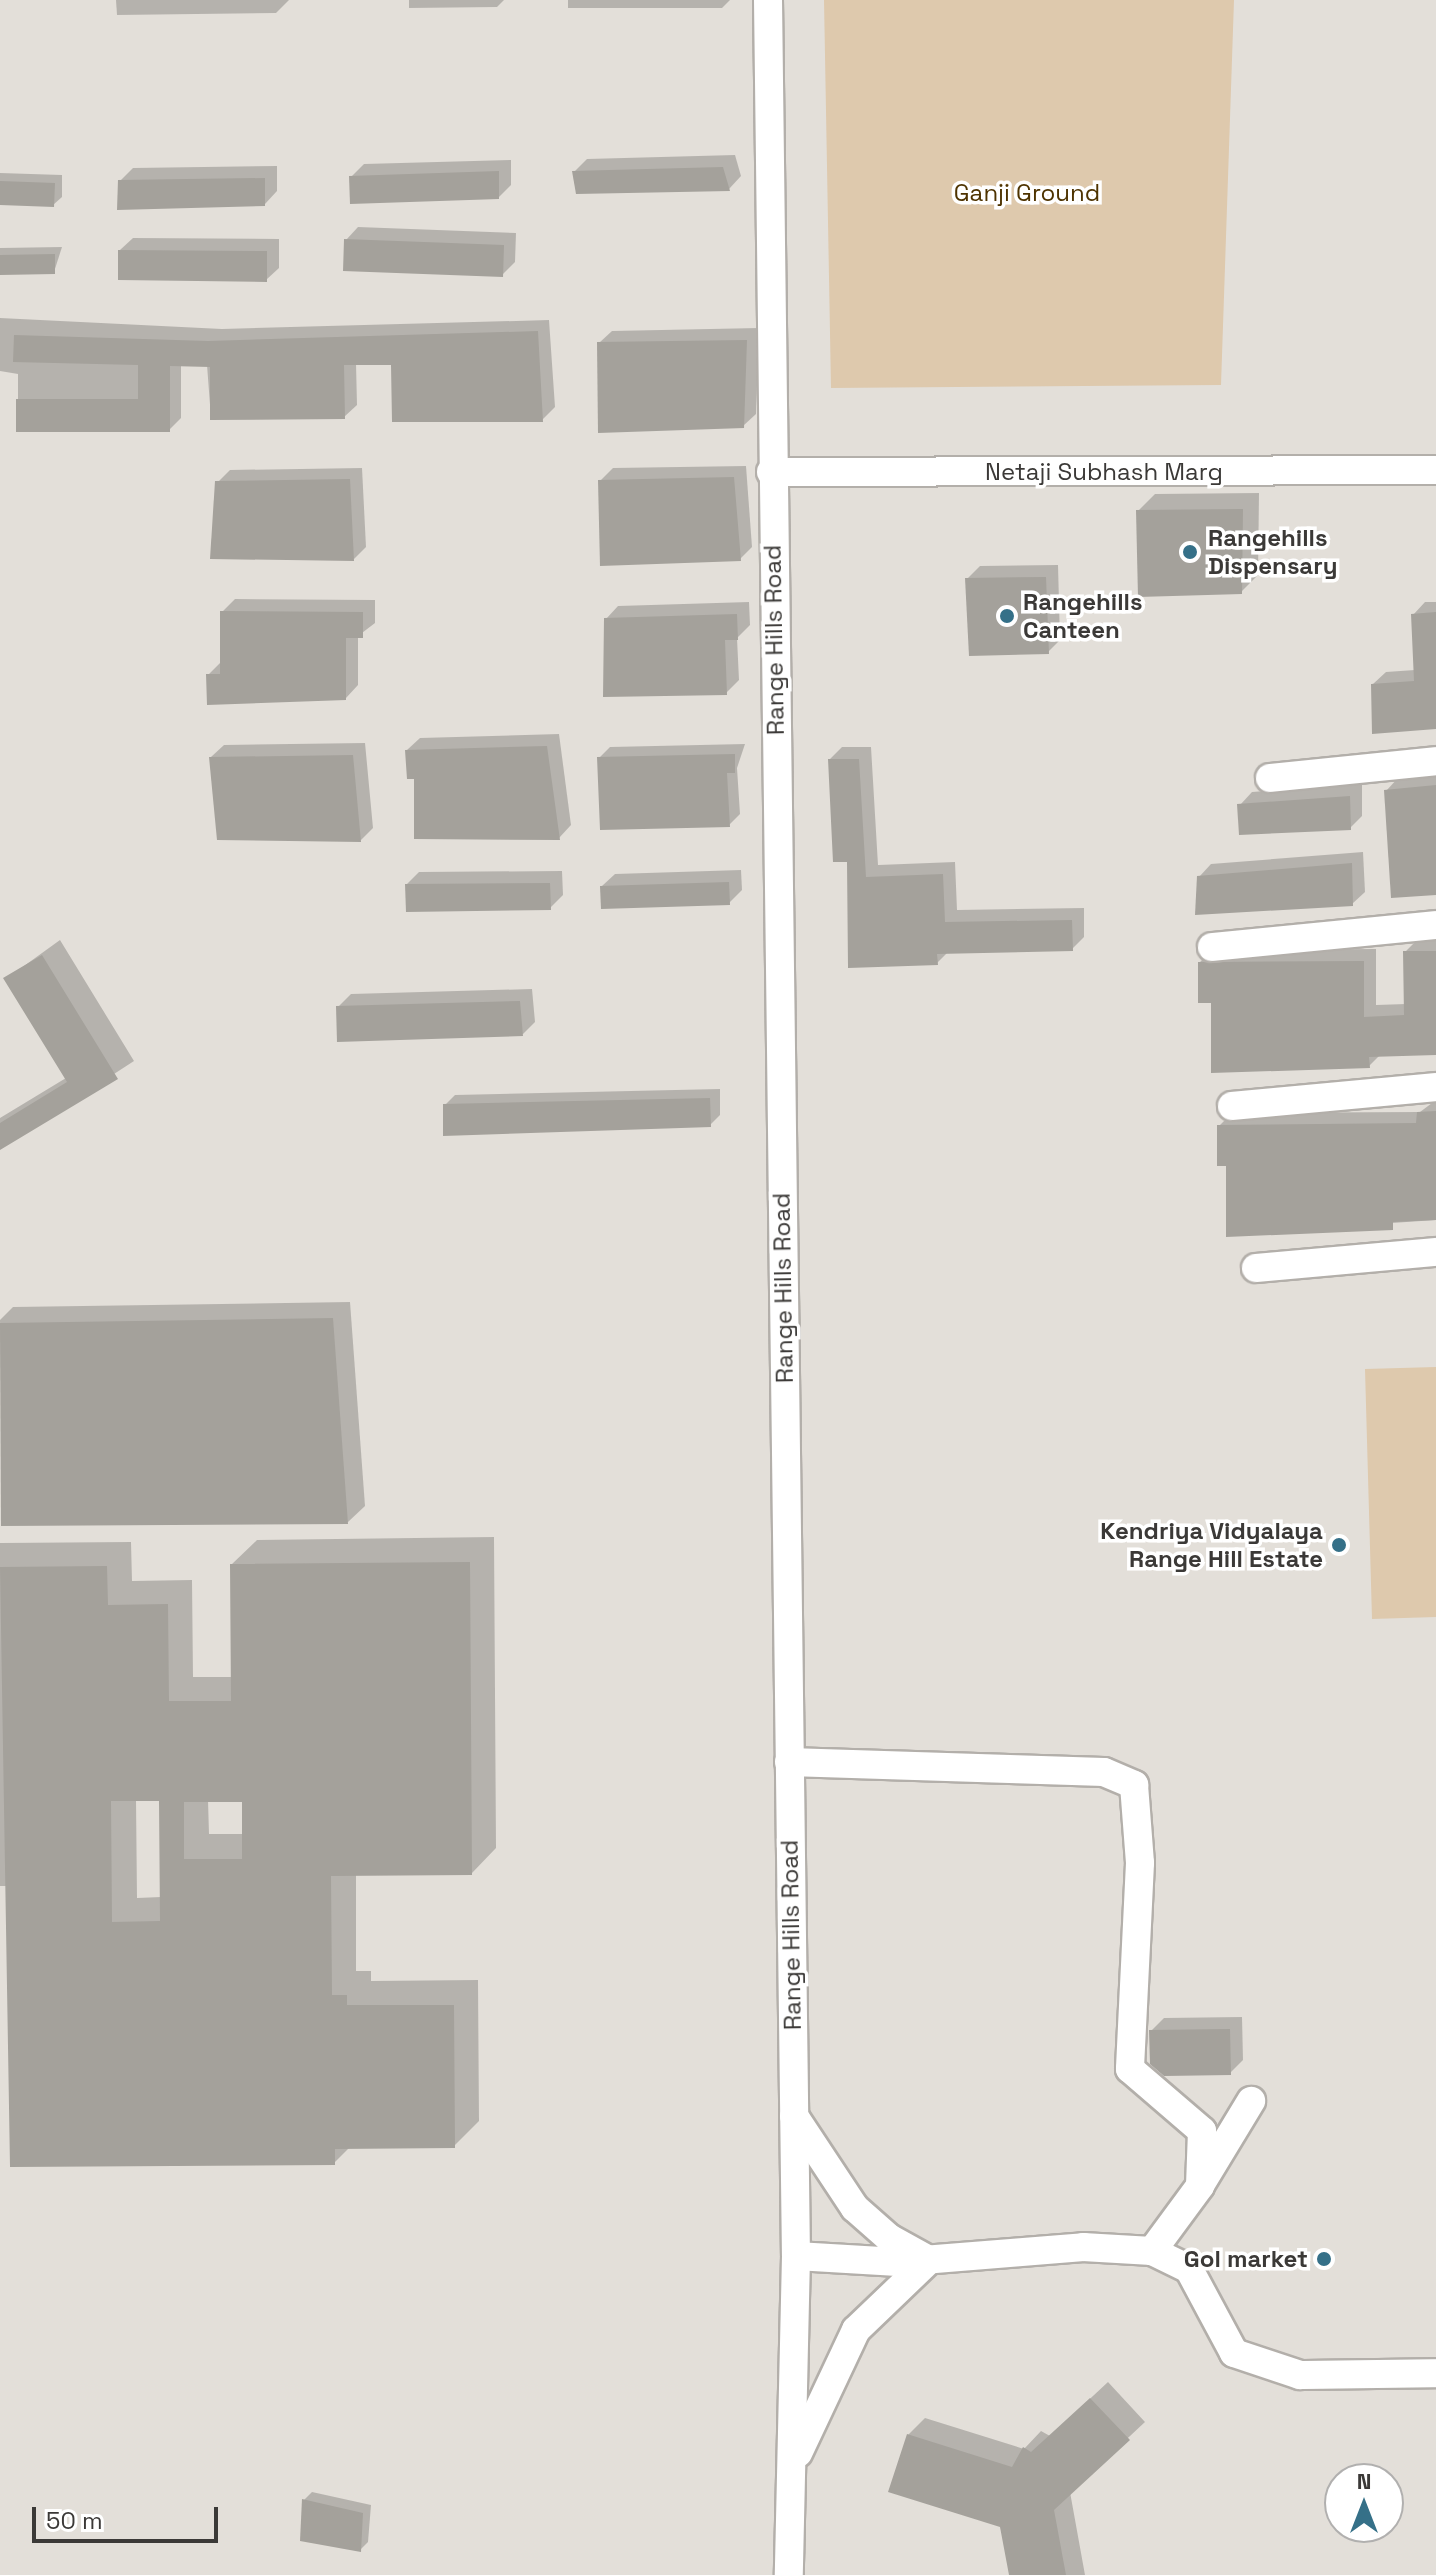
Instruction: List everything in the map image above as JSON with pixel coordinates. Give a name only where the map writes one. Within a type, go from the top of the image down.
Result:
[{"type":"street","name":"Range Hills Road","points":[[768,0],[771,472],[796,2256],[789,2575]]},
{"type":"street","name":"Netaji Subhash Marg","points":[[771,472],[1436,470]]},
{"type":"street","points":[[1270,778],[1436,761]]},
{"type":"street","points":[[1212,947],[1436,925]]},
{"type":"street","points":[[1232,1106],[1436,1087]]},
{"type":"street","points":[[1256,1268],[1436,1252]]},
{"type":"street","points":[[789,1762],[1128,1777],[1137,1795],[1140,1863],[1130,2069],[1202,2131],[1200,2186]]},
{"type":"street","points":[[1152,2251],[1200,2186],[1251,2101]]},
{"type":"street","points":[[794,2116],[855,2208],[889,2238],[929,2260]]},
{"type":"street","points":[[796,2256],[929,2260],[1083,2247],[1152,2251],[1189,2269],[1234,2353],[1300,2375],[1436,2373]]},
{"type":"street","points":[[791,2469],[856,2330],[929,2260]]},
{"type":"green space","name":"Ganji Ground","points":[[824,0],[1234,0],[1221,385],[831,388]]},
{"type":"green space","points":[[1436,1367],[1436,1617],[1372,1619],[1365,1369]]},
{"type":"building","points":[[723,167],[730,191],[576,194],[572,171]]},
{"type":"building","points":[[499,171],[499,199],[350,204],[349,176]]},
{"type":"building","points":[[265,178],[265,206],[117,210],[118,180]]},
{"type":"building","points":[[0,181],[55,183],[54,207],[0,205]]},
{"type":"building","points":[[344,239],[504,245],[503,277],[343,271]]},
{"type":"building","points":[[118,250],[267,251],[267,282],[118,280]]},
{"type":"building","points":[[55,254],[55,274],[0,275],[0,255]]},
{"type":"building","points":[[538,331],[543,422],[392,422],[391,365],[344,365],[345,419],[210,420],[210,367],[170,366],[170,432],[16,432],[16,399],[138,399],[138,365],[13,362],[14,335],[208,341]]},
{"type":"building","points":[[747,340],[744,428],[598,433],[597,342]]},
{"type":"building","points":[[734,477],[741,561],[600,566],[598,480]]},
{"type":"building","points":[[350,479],[354,561],[210,559],[215,481]]},
{"type":"building","name":"Rangehills Dispensary","points":[[1243,509],[1242,594],[1138,597],[1136,510]]},
{"type":"building","name":"Rangehills Canteen","points":[[1046,577],[1049,654],[969,656],[965,578]]},
{"type":"building","points":[[220,611],[363,612],[363,638],[346,638],[346,700],[207,705],[206,674],[220,674]]},
{"type":"building","points":[[1436,612],[1436,729],[1372,734],[1371,684],[1414,681],[1411,614]]},
{"type":"building","points":[[737,614],[738,640],[725,640],[727,695],[603,697],[604,618]]},
{"type":"building","points":[[547,746],[560,840],[414,839],[414,779],[407,779],[405,750]]},
{"type":"building","points":[[735,754],[735,773],[727,773],[730,827],[600,830],[597,757]]},
{"type":"building","points":[[353,755],[361,842],[217,840],[209,757]]},
{"type":"building","points":[[828,759],[859,759],[866,877],[943,874],[945,922],[1072,920],[1073,951],[937,954],[938,965],[848,968],[847,862],[833,862]]},
{"type":"building","points":[[1436,785],[1436,895],[1391,898],[1384,790]]},
{"type":"building","points":[[1350,796],[1351,830],[1239,835],[1237,804]]},
{"type":"building","points":[[1352,863],[1353,906],[1195,915],[1197,876]]},
{"type":"building","points":[[729,882],[730,905],[601,909],[600,886]]},
{"type":"building","points":[[550,883],[551,910],[406,912],[405,884]]},
{"type":"building","points":[[1403,951],[1436,951],[1436,1055],[1369,1057],[1370,1068],[1211,1073],[1211,1003],[1198,1003],[1198,962],[1364,961],[1364,1017],[1404,1015]]},
{"type":"building","points":[[42,955],[118,1079],[0,1150],[0,1123],[67,1082],[3,978]]},
{"type":"building","points":[[520,1001],[523,1036],[337,1042],[336,1006]]},
{"type":"building","points":[[710,1098],[711,1127],[443,1136],[443,1104]]},
{"type":"building","points":[[1436,1111],[1436,1220],[1393,1222],[1393,1230],[1226,1237],[1226,1166],[1217,1166],[1217,1125],[1416,1123],[1417,1112]]},
{"type":"building","points":[[333,1318],[348,1524],[1,1526],[0,1323]]},
{"type":"building","points":[[470,1562],[472,1875],[331,1876],[332,1995],[347,1995],[347,2005],[454,2005],[455,2148],[335,2149],[335,2165],[10,2167],[0,1567],[107,1566],[108,1605],[168,1604],[169,1701],[231,1701],[230,1564]],"holes":[[[111,1801],[159,1801],[160,1921],[112,1922]],[[184,1802],[242,1802],[242,1859],[184,1859]]]},
{"type":"building","points":[[1230,2029],[1231,2075],[1164,2076],[1150,2064],[1149,2030]]},
{"type":"building","points":[[1090,2398],[1130,2440],[1054,2510],[1066,2575],[1009,2575],[1000,2527],[888,2492],[907,2434],[1012,2467],[1023,2447],[1031,2452]]},
{"type":"building","points":[[302,2499],[363,2513],[361,2552],[300,2541]]},
{"type":"place","name":"Rangehills Dispensary","points":[[1190,552]]},
{"type":"place","name":"Rangehills Canteen","points":[[1007,616]]},
{"type":"place","name":"Kendriya Vidyalaya Range Hill Estate","points":[[1339,1545]]},
{"type":"place","name":"Gol market","points":[[1324,2259]]}]
